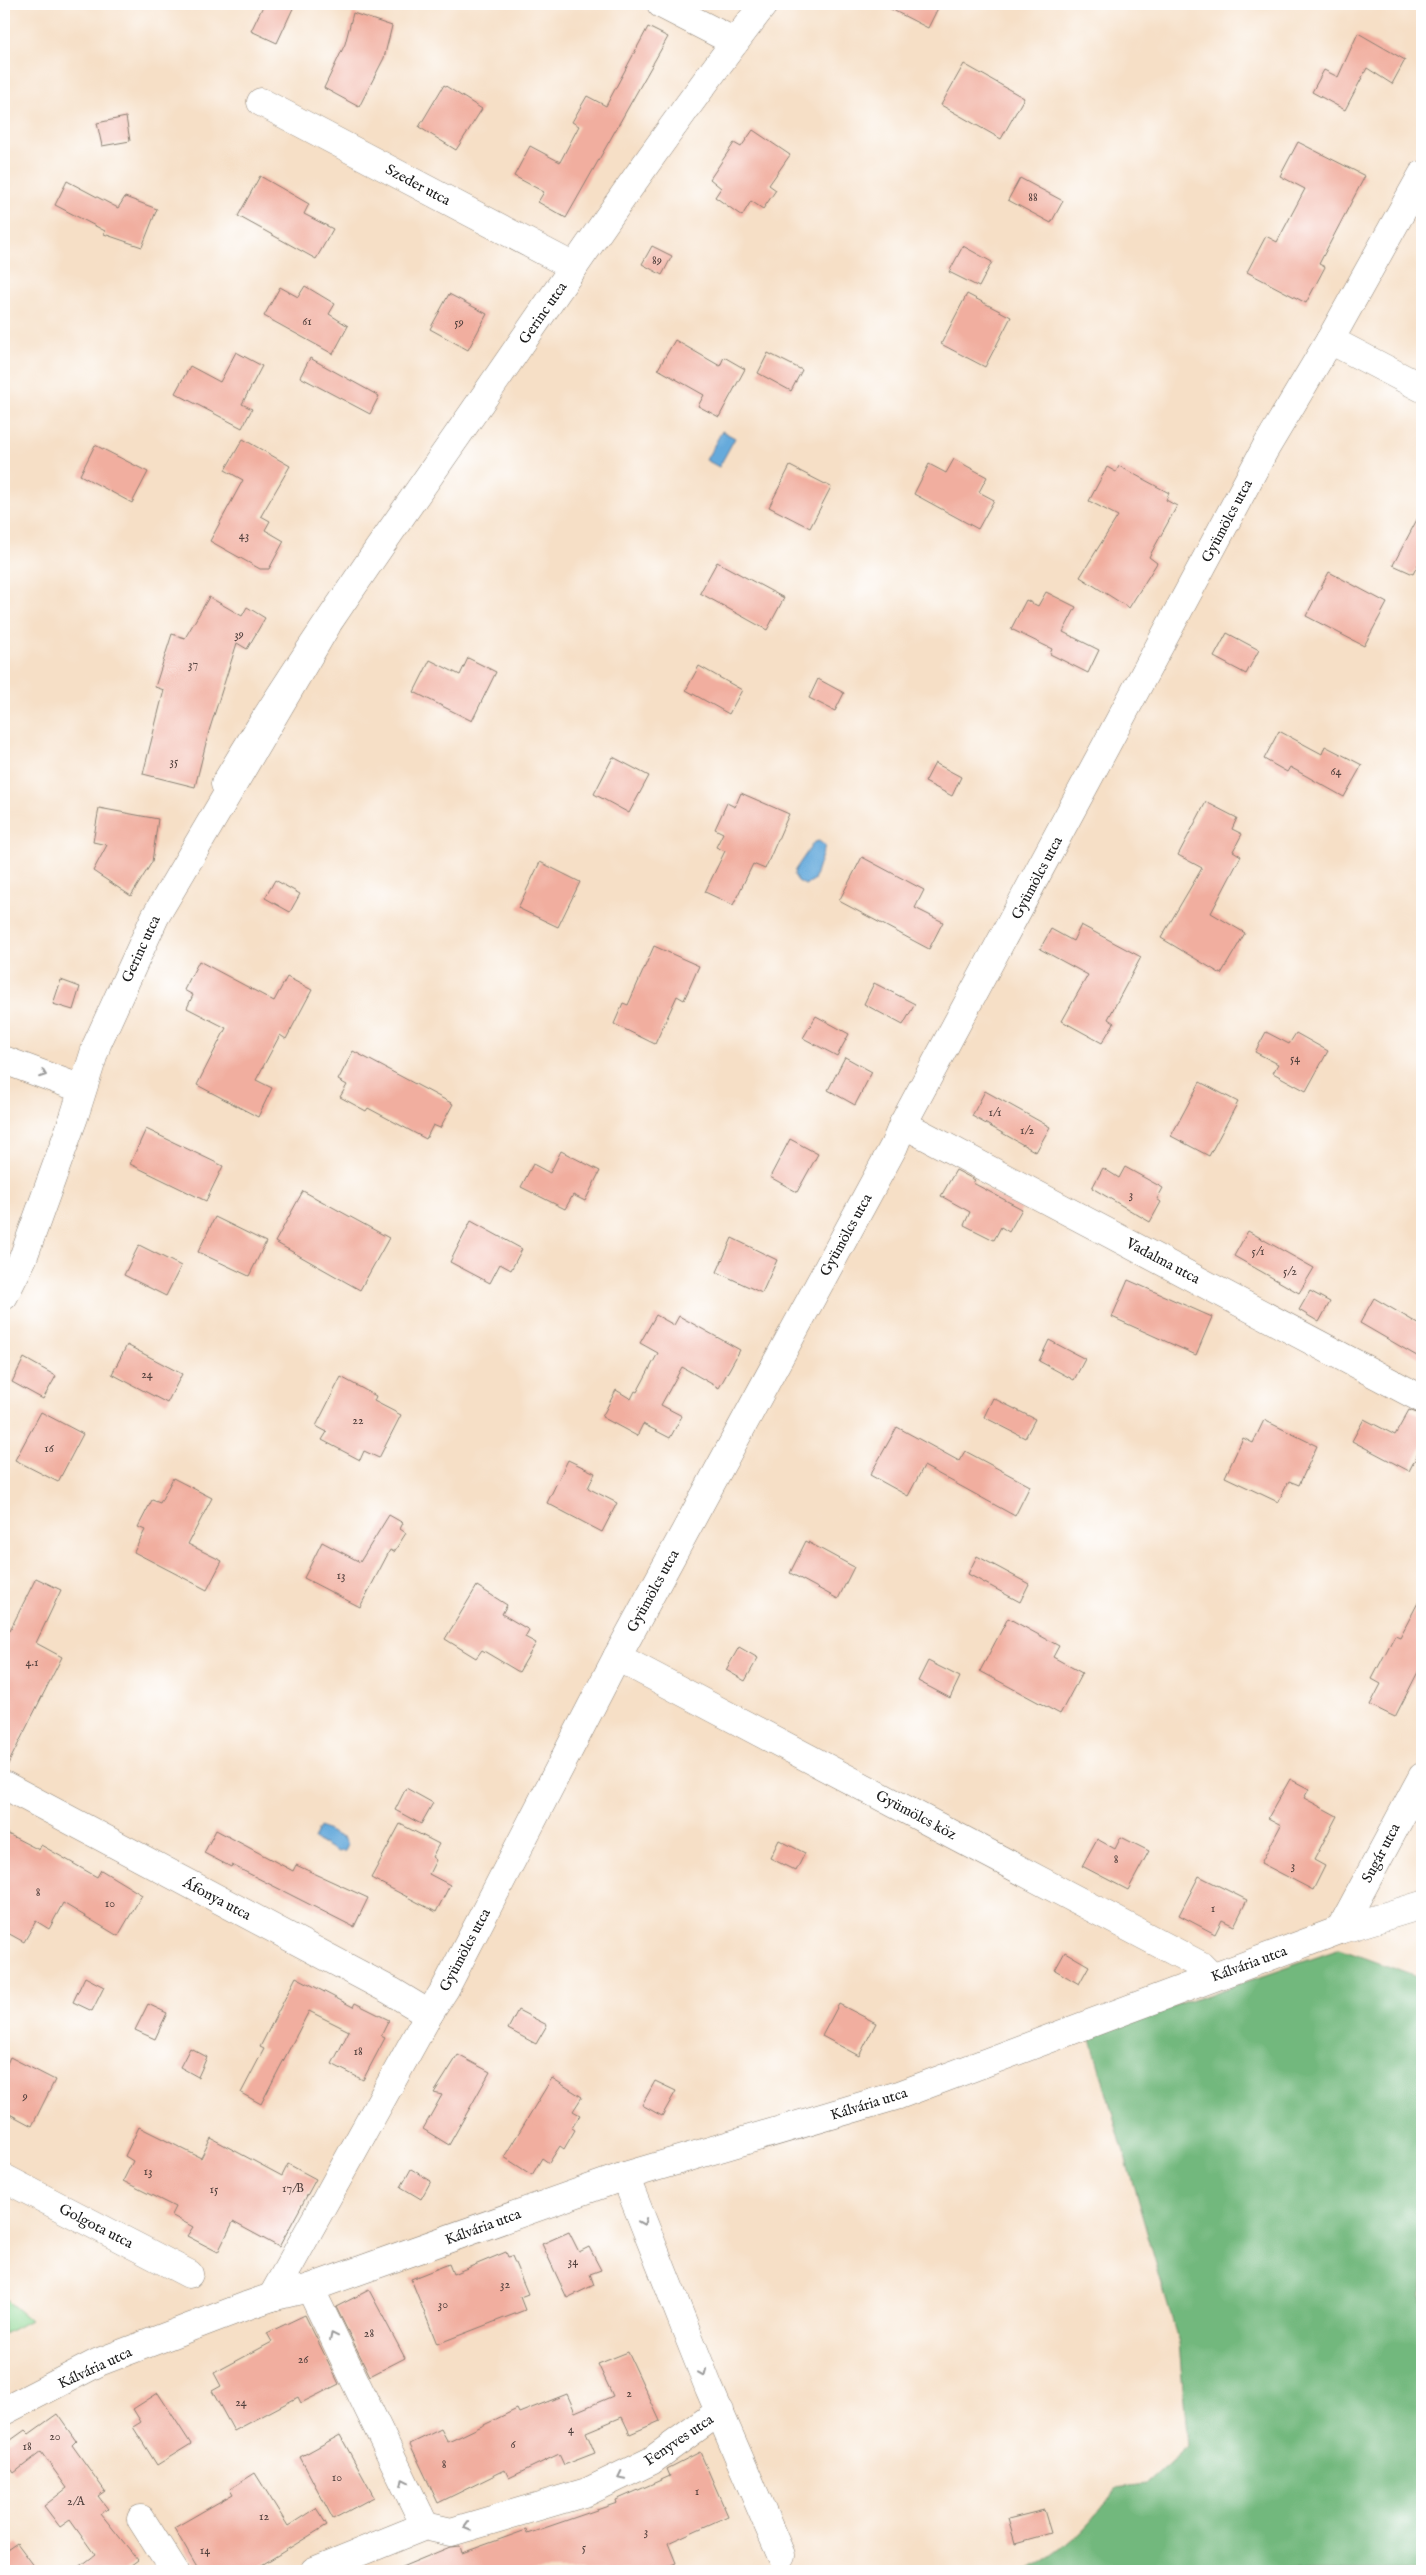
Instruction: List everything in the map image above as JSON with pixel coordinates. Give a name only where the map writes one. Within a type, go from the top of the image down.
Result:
[{"type":"street","points":[[661,4],[735,42]]},
{"type":"street","name":"Gerinc utca","points":[[327,625],[225,784],[269,709],[574,267],[764,4]]},
{"type":"street","name":"Szeder utca","points":[[261,102],[574,267]]},
{"type":"street","name":"Gyümölcs utca","points":[[272,2297],[429,2014],[446,1990],[617,1657],[890,1154],[903,1124],[1265,448],[1330,340],[1422,175]]},
{"type":"street","points":[[1330,340],[1422,388]]},
{"type":"street","name":"Gerinc utca","points":[[4,1296],[23,1258],[98,1044],[155,917],[327,625]]},
{"type":"street","points":[[4,1060],[82,1089]]},
{"type":"street","name":"Vadalma utca","points":[[903,1124],[1422,1399]]},
{"type":"street","name":"Gyümölcs köz","points":[[617,1657],[1200,1965],[1212,1977]]},
{"type":"street","name":"Sugár utca","points":[[1340,1930],[1422,1777]]},
{"type":"street","name":"Áfonya utca","points":[[4,1785],[429,2014]]},
{"type":"street","name":"Kálvária utca","points":[[4,2412],[99,2362],[272,2297],[310,2288],[625,2176],[899,2095],[1340,1930],[1422,1905]]},
{"type":"street","name":"Fenyves utca","points":[[425,2526],[451,2532],[587,2492],[651,2461],[720,2411],[625,2176]]},
{"type":"street","name":"Golgota utca","points":[[4,2178],[189,2274]]},
{"type":"street","points":[[310,2288],[425,2526],[314,2571]]},
{"type":"street","points":[[720,2411],[781,2556]]},
{"type":"street","points":[[141,2519],[174,2571]]},
{"type":"green space","points":[[1340,1949],[1422,1979],[1422,2571],[1028,2571],[1077,2535],[1097,2514],[1116,2488],[1146,2484],[1188,2446],[1179,2343],[1090,2036]]},
{"type":"green space","points":[[4,2298],[30,2320],[4,2334]]},
{"type":"water","points":[[722,431],[735,438],[719,467],[706,460]]},
{"type":"water","points":[[819,841],[825,846],[814,880],[805,885],[798,881],[794,875],[795,870],[814,842]]},
{"type":"water","points":[[320,1827],[344,1839],[348,1845],[345,1851],[338,1852],[314,1839]]},
{"type":"building","points":[[264,4],[295,4],[277,43],[251,31]]},
{"type":"building","points":[[881,4],[940,4],[928,28]]},
{"type":"building","points":[[353,13],[392,26],[384,58],[359,107],[324,88],[345,44]]},
{"type":"building","points":[[648,27],[668,37],[566,218],[538,202],[544,192],[514,176],[530,146],[560,162],[579,126],[572,122],[587,96],[606,106]]},
{"type":"building","points":[[1358,33],[1405,60],[1392,84],[1367,68],[1345,110],[1312,92],[1324,70],[1338,77]]},
{"type":"building","points":[[964,64],[1024,98],[1001,139],[941,105]]},
{"type":"building","points":[[444,85],[482,109],[456,150],[419,127]]},
{"type":"building","points":[[126,117],[130,141],[102,146],[97,123]]},
{"type":"building","points":[[753,130],[790,155],[769,185],[776,190],[763,209],[751,201],[742,216],[715,197],[721,188],[710,179],[734,143],[741,147]]},
{"type":"building","points":[[1298,142],[1365,176],[1319,264],[1325,267],[1306,303],[1247,272],[1266,236],[1277,242],[1305,189],[1280,176]]},
{"type":"building","points":[[260,176],[309,204],[304,214],[333,229],[316,259],[238,216]]},
{"type":"building","points":[[1020,178],[1063,201],[1051,223],[1008,200]]},
{"type":"building","points":[[67,181],[118,208],[125,197],[157,209],[142,247],[104,234],[105,231],[55,205]]},
{"type":"building","points":[[652,246],[672,256],[662,275],[642,264]]},
{"type":"building","points":[[963,246],[992,262],[979,287],[949,272]]},
{"type":"building","points":[[305,286],[335,304],[329,314],[348,326],[333,354],[264,316],[280,287],[298,297]]},
{"type":"building","points":[[449,294],[487,314],[468,350],[430,329]]},
{"type":"building","points":[[967,294],[1011,317],[985,367],[941,344]]},
{"type":"building","points":[[675,340],[720,366],[724,357],[745,369],[719,417],[698,406],[704,395],[658,369]]},
{"type":"building","points":[[236,352],[262,366],[242,404],[252,409],[242,428],[175,393],[190,366],[220,382]]},
{"type":"building","points":[[768,353],[802,370],[791,391],[758,373]]},
{"type":"building","points":[[310,358],[379,396],[370,414],[300,377]]},
{"type":"building","points":[[243,439],[290,466],[261,516],[270,521],[265,530],[284,541],[269,569],[260,569],[210,541],[243,480],[225,470]]},
{"type":"building","points":[[95,445],[148,472],[132,503],[80,475]]},
{"type":"building","points":[[954,459],[987,477],[979,492],[994,500],[978,529],[914,494],[929,464],[946,473]]},
{"type":"building","points":[[790,466],[831,487],[810,528],[769,507]]},
{"type":"building","points":[[1119,466],[1169,493],[1166,500],[1177,506],[1149,557],[1157,563],[1129,608],[1080,577],[1118,516],[1089,501],[1107,467],[1116,472]]},
{"type":"building","points":[[1422,510],[1422,557],[1413,574],[1393,565]]},
{"type":"building","points":[[717,562],[784,598],[767,630],[700,593]]},
{"type":"building","points":[[1329,572],[1387,603],[1364,646],[1306,616]]},
{"type":"building","points":[[1046,592],[1076,607],[1063,632],[1099,650],[1088,673],[1050,654],[1052,649],[1011,629],[1026,600],[1038,606]]},
{"type":"building","points":[[209,597],[242,616],[247,607],[265,618],[247,649],[237,643],[209,731],[195,787],[143,774],[164,690],[155,687],[172,634],[185,638]]},
{"type":"building","points":[[1227,633],[1259,650],[1246,674],[1214,657]]},
{"type":"building","points":[[468,658],[496,672],[472,721],[414,692],[430,660],[460,675]]},
{"type":"building","points":[[699,666],[742,690],[729,714],[686,690]]},
{"type":"building","points":[[818,679],[844,693],[835,711],[809,698]]},
{"type":"building","points":[[1279,731],[1322,754],[1325,746],[1362,765],[1344,797],[1290,767],[1287,772],[1264,759]]},
{"type":"building","points":[[613,757],[649,776],[629,813],[594,794]]},
{"type":"building","points":[[935,763],[961,777],[952,796],[925,782]]},
{"type":"building","points":[[741,793],[789,814],[765,869],[753,864],[733,905],[705,892],[725,851],[716,847],[723,833],[715,829],[727,803],[735,807]]},
{"type":"building","points":[[1206,802],[1237,818],[1232,829],[1242,834],[1233,851],[1241,856],[1211,913],[1245,933],[1221,974],[1161,938],[1202,868],[1178,855]]},
{"type":"building","points":[[99,808],[158,819],[152,862],[131,896],[93,871],[107,845],[93,842]]},
{"type":"building","points":[[862,857],[924,890],[915,908],[943,922],[929,949],[839,901]]},
{"type":"building","points":[[540,862],[580,882],[558,927],[518,908]]},
{"type":"building","points":[[275,880],[300,894],[290,912],[265,898]]},
{"type":"building","points":[[1081,925],[1141,957],[1108,1019],[1114,1023],[1102,1043],[1062,1021],[1088,975],[1040,949],[1051,929],[1073,941]]},
{"type":"building","points":[[654,946],[699,966],[684,1000],[677,996],[655,1044],[614,1024],[623,1003],[628,1005]]},
{"type":"building","points":[[199,961],[274,1001],[287,977],[312,990],[286,1039],[280,1035],[256,1080],[272,1088],[258,1117],[197,1085],[226,1028],[187,1008],[193,995],[184,990]]},
{"type":"building","points":[[61,980],[80,987],[73,1010],[53,1004]]},
{"type":"building","points":[[874,983],[915,1004],[903,1025],[864,1004]]},
{"type":"building","points":[[816,1016],[849,1034],[837,1056],[803,1038]]},
{"type":"building","points":[[1266,1032],[1289,1044],[1296,1033],[1328,1051],[1306,1091],[1273,1073],[1278,1064],[1255,1052]]},
{"type":"building","points":[[353,1051],[453,1104],[440,1128],[433,1125],[426,1139],[368,1108],[366,1111],[340,1097],[347,1085],[338,1080]]},
{"type":"building","points":[[845,1057],[872,1072],[855,1105],[828,1090]]},
{"type":"building","points":[[1200,1082],[1238,1102],[1209,1156],[1171,1136]]},
{"type":"building","points":[[985,1091],[1050,1127],[1036,1152],[972,1116]]},
{"type":"building","points":[[146,1129],[223,1166],[206,1201],[130,1164]]},
{"type":"building","points":[[790,1139],[818,1154],[797,1192],[770,1177]]},
{"type":"building","points":[[561,1151],[600,1171],[585,1201],[573,1195],[565,1209],[521,1187],[533,1164],[550,1173]]},
{"type":"building","points":[[1125,1167],[1163,1188],[1157,1199],[1161,1202],[1150,1222],[1092,1188],[1103,1168],[1119,1178]]},
{"type":"building","points":[[956,1170],[975,1180],[973,1183],[1022,1209],[1009,1232],[1001,1227],[994,1240],[964,1225],[970,1212],[941,1196]]},
{"type":"building","points":[[303,1191],[389,1238],[360,1290],[275,1242]]},
{"type":"building","points":[[215,1217],[266,1242],[249,1276],[198,1252]]},
{"type":"building","points":[[471,1221],[522,1249],[511,1270],[500,1264],[490,1283],[450,1262]]},
{"type":"building","points":[[1248,1231],[1314,1268],[1299,1293],[1234,1256]]},
{"type":"building","points":[[732,1238],[777,1260],[762,1293],[717,1272]]},
{"type":"building","points":[[139,1245],[181,1266],[166,1296],[124,1275]]},
{"type":"building","points":[[1128,1280],[1212,1317],[1196,1355],[1112,1317]]},
{"type":"building","points":[[1310,1291],[1330,1302],[1319,1322],[1299,1310]]},
{"type":"building","points":[[1374,1298],[1422,1326],[1422,1359],[1360,1323]]},
{"type":"building","points":[[656,1315],[674,1325],[679,1316],[740,1350],[719,1388],[682,1367],[661,1405],[682,1416],[670,1438],[643,1424],[637,1436],[602,1417],[616,1390],[631,1399],[635,1391],[637,1392],[658,1353],[640,1343]]},
{"type":"building","points":[[1049,1340],[1085,1359],[1074,1380],[1039,1361]]},
{"type":"building","points":[[127,1345],[182,1374],[167,1403],[112,1374]]},
{"type":"building","points":[[24,1358],[56,1376],[43,1399],[12,1382]]},
{"type":"building","points":[[341,1377],[376,1396],[374,1401],[401,1415],[379,1458],[364,1451],[360,1460],[322,1440],[327,1432],[316,1426]]},
{"type":"building","points":[[993,1398],[1035,1419],[1025,1438],[984,1417]]},
{"type":"building","points":[[1409,1410],[1422,1415],[1422,1446],[1409,1471],[1352,1441],[1364,1419],[1395,1435]]},
{"type":"building","points":[[41,1412],[83,1434],[58,1482],[15,1460]]},
{"type":"building","points":[[1264,1420],[1317,1446],[1299,1485],[1289,1481],[1278,1502],[1225,1477],[1243,1438],[1253,1443]]},
{"type":"building","points":[[897,1427],[959,1461],[965,1451],[1030,1486],[1015,1516],[924,1466],[908,1496],[870,1475]]},
{"type":"building","points":[[568,1460],[595,1473],[588,1488],[617,1503],[602,1532],[547,1503]]},
{"type":"building","points":[[173,1478],[212,1498],[188,1544],[222,1561],[207,1590],[134,1552],[145,1530],[138,1527],[152,1500],[160,1503]]},
{"type":"building","points":[[389,1515],[403,1523],[400,1529],[406,1533],[394,1552],[390,1550],[360,1607],[304,1578],[322,1542],[360,1562]]},
{"type":"building","points":[[806,1541],[854,1567],[838,1599],[790,1573]]},
{"type":"building","points":[[977,1556],[1029,1584],[1020,1602],[968,1574]]},
{"type":"building","points":[[36,1578],[61,1590],[36,1643],[62,1657],[5,1770],[4,1626],[10,1630]]},
{"type":"building","points":[[477,1586],[507,1605],[502,1614],[529,1630],[525,1637],[536,1643],[519,1672],[482,1650],[476,1658],[445,1639]]},
{"type":"building","points":[[1422,1595],[1422,1664],[1395,1717],[1370,1705],[1381,1684],[1372,1679],[1395,1635],[1400,1637]]},
{"type":"building","points":[[1008,1618],[1059,1646],[1053,1657],[1082,1673],[1060,1714],[980,1671]]},
{"type":"building","points":[[739,1647],[758,1658],[745,1681],[726,1670]]},
{"type":"building","points":[[928,1661],[960,1677],[950,1698],[918,1681]]},
{"type":"building","points":[[1290,1779],[1309,1789],[1304,1798],[1337,1816],[1314,1860],[1325,1866],[1313,1890],[1261,1863],[1281,1825],[1268,1818]]},
{"type":"building","points":[[406,1788],[433,1803],[421,1824],[395,1810]]},
{"type":"building","points":[[400,1824],[439,1844],[432,1857],[436,1860],[429,1874],[450,1885],[436,1912],[371,1878]]},
{"type":"building","points":[[216,1830],[293,1871],[296,1865],[368,1898],[354,1927],[232,1865],[231,1867],[204,1853]]},
{"type":"building","points":[[4,1832],[39,1850],[41,1845],[97,1877],[101,1870],[142,1895],[118,1936],[63,1903],[49,1929],[36,1921],[24,1942],[4,1931]]},
{"type":"building","points":[[1121,1837],[1149,1851],[1128,1890],[1082,1866],[1097,1839],[1115,1849]]},
{"type":"building","points":[[779,1840],[805,1853],[796,1871],[770,1858]]},
{"type":"building","points":[[1199,1876],[1247,1900],[1234,1926],[1222,1920],[1215,1934],[1179,1915]]},
{"type":"building","points":[[1065,1952],[1089,1966],[1079,1984],[1055,1970]]},
{"type":"building","points":[[85,1977],[104,1987],[92,2011],[73,2002]]},
{"type":"building","points":[[296,1977],[353,2007],[355,2003],[389,2020],[381,2036],[385,2038],[363,2080],[332,2064],[349,2031],[309,2011],[261,2104],[241,2093],[264,2049],[260,2047]]},
{"type":"building","points":[[148,2004],[167,2013],[155,2039],[135,2030]]},
{"type":"building","points":[[839,2004],[876,2023],[859,2056],[822,2036]]},
{"type":"building","points":[[518,2010],[547,2025],[536,2044],[508,2029]]},
{"type":"building","points":[[190,2048],[207,2057],[198,2077],[180,2067]]},
{"type":"building","points":[[458,2055],[490,2072],[449,2145],[423,2129],[442,2095],[434,2093]]},
{"type":"building","points":[[10,2057],[55,2080],[32,2126],[4,2111],[4,2070]]},
{"type":"building","points":[[552,2078],[582,2097],[573,2111],[580,2115],[572,2128],[575,2130],[564,2149],[560,2146],[549,2163],[542,2158],[532,2175],[504,2157]]},
{"type":"building","points":[[655,2081],[676,2091],[662,2116],[642,2105]]},
{"type":"building","points":[[139,2127],[201,2158],[211,2138],[282,2176],[288,2164],[316,2179],[279,2247],[233,2222],[218,2252],[187,2236],[193,2227],[171,2215],[175,2207],[123,2181],[133,2161],[125,2156]]},
{"type":"building","points":[[411,2169],[431,2181],[421,2199],[401,2187]]},
{"type":"building","points":[[569,2232],[579,2252],[589,2247],[601,2270],[590,2274],[594,2285],[567,2298],[542,2244]]},
{"type":"building","points":[[506,2252],[508,2257],[512,2256],[528,2294],[520,2297],[525,2310],[437,2344],[411,2279],[449,2264],[453,2274]]},
{"type":"building","points":[[369,2290],[405,2358],[370,2376],[336,2307]]},
{"type":"building","points":[[305,2315],[339,2384],[301,2403],[298,2397],[234,2431],[212,2391],[221,2386],[214,2373],[272,2342],[267,2333]]},
{"type":"building","points":[[628,2352],[660,2421],[630,2434],[622,2417],[586,2432],[595,2453],[564,2465],[559,2454],[509,2478],[505,2470],[438,2503],[410,2444],[441,2429],[448,2442],[517,2409],[519,2413],[567,2394],[575,2412],[613,2396],[598,2364]]},
{"type":"building","points":[[158,2393],[191,2444],[157,2465],[133,2427],[141,2422],[133,2409]]},
{"type":"building","points":[[57,2414],[76,2441],[72,2445],[105,2491],[98,2496],[108,2509],[101,2514],[138,2560],[123,2571],[74,2571],[95,2555],[70,2520],[60,2527],[44,2506],[67,2488],[41,2452],[14,2473],[4,2459],[4,2445],[25,2430],[29,2434]]},
{"type":"building","points":[[340,2435],[374,2497],[333,2519],[300,2457]]},
{"type":"building","points":[[700,2452],[728,2516],[668,2543],[676,2563],[657,2571],[392,2571],[450,2547],[460,2546],[462,2553],[526,2530],[527,2534],[617,2503],[616,2500],[670,2476],[667,2469]]},
{"type":"building","points":[[255,2473],[288,2526],[316,2508],[327,2525],[252,2571],[199,2571],[174,2528],[233,2494],[230,2489]]},
{"type":"building","points":[[1044,2510],[1051,2533],[1015,2543],[1008,2519]]},
{"type":"building","points":[[17,2543],[38,2571],[4,2571],[4,2552]]}]
